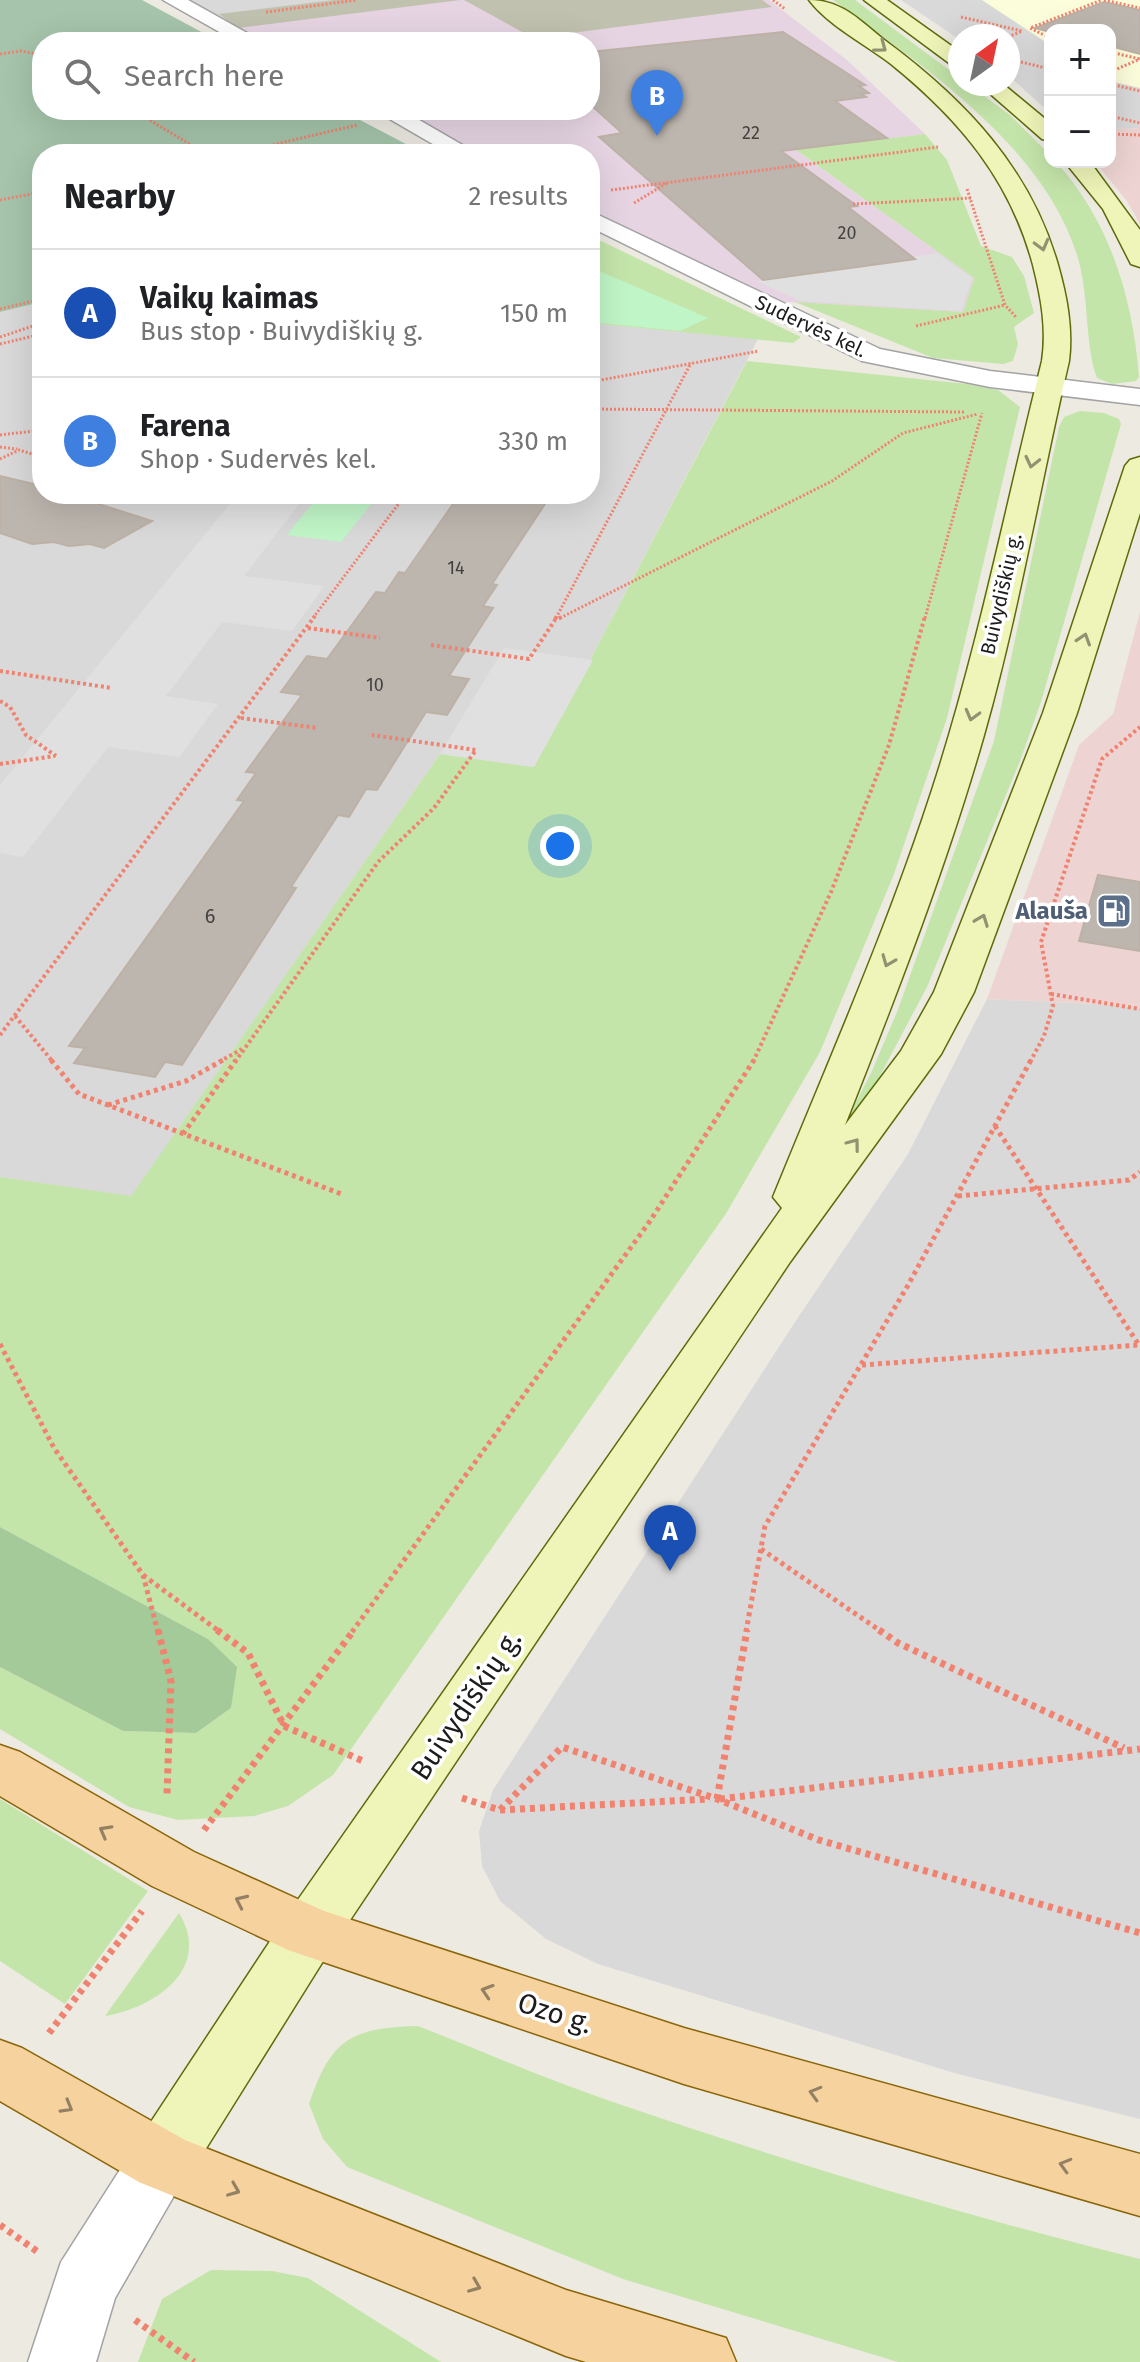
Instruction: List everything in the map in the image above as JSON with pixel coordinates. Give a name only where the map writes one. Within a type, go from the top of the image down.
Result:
[{"type":"main road","name":"Buivydiškių g.","points":[[774,1251],[899,934],[961,755],[994,629],[1048,386],[1059,363],[1055,305],[1042,243],[1006,168],[985,138],[927,81],[819,0]]},
{"type":"main road","points":[[874,0],[948,53]]},
{"type":"main road","points":[[1004,96],[1044,129]]},
{"type":"main road","points":[[1082,168],[1097,184],[1136,246],[1140,259]]},
{"type":"main road","name":"Buivydiškių g.","points":[[162,2161],[309,1932],[774,1251],[920,1054],[954,992],[1060,713],[1140,466]]},
{"type":"main road","name":"Ozo g.","points":[[0,1768],[173,1869],[309,1932],[684,2056],[1140,2185]]},
{"type":"main road","points":[[8,2073],[162,2161],[566,2323],[702,2362]]},
{"type":"street","points":[[173,0],[233,32]]},
{"type":"street","points":[[404,120],[448,144]]},
{"type":"street","name":"Sudervės kel.","points":[[600,223],[844,343],[911,365],[1140,397]]},
{"type":"street","points":[[62,2362],[85,2285],[162,2161]]},
{"type":"path","points":[[210,20],[357,0]]},
{"type":"path","points":[[773,0],[795,16]]},
{"type":"path","points":[[1044,35],[1030,28],[1103,0],[1140,8]]},
{"type":"path","points":[[297,8],[300,1]]},
{"type":"path","points":[[961,17],[992,24]]},
{"type":"path","points":[[0,54],[21,51],[32,53]]},
{"type":"path","points":[[1116,53],[1140,59]]},
{"type":"path","points":[[1116,69],[1140,59]]},
{"type":"path","points":[[1020,61],[1044,67]]},
{"type":"path","points":[[1116,85],[1140,91]]},
{"type":"path","points":[[1116,117],[1140,123]]},
{"type":"path","points":[[150,120],[189,144]]},
{"type":"path","points":[[272,144],[364,120]]},
{"type":"path","points":[[1116,134],[1140,135]]},
{"type":"path","points":[[606,191],[985,138]]},
{"type":"path","points":[[844,343],[1005,305],[950,145]]},
{"type":"path","points":[[632,204],[669,182]]},
{"type":"path","points":[[0,200],[32,194]]},
{"type":"path","points":[[853,204],[970,198]]},
{"type":"path","points":[[0,309],[32,301]]},
{"type":"path","points":[[0,337],[32,326]]},
{"type":"path","points":[[0,344],[32,336]]},
{"type":"path","points":[[600,380],[759,351]]},
{"type":"path","points":[[431,645],[529,659],[555,620],[669,410],[691,363]]},
{"type":"path","points":[[600,409],[982,412]]},
{"type":"path","points":[[555,620],[832,481],[903,433],[982,412]]},
{"type":"path","points":[[209,1823],[284,1726],[650,1221],[751,1067],[831,892],[889,745],[982,412]]},
{"type":"path","points":[[0,435],[32,431]]},
{"type":"path","points":[[0,447],[32,453]]},
{"type":"path","points":[[0,459],[19,450]]},
{"type":"path","points":[[0,1035],[399,504]]},
{"type":"path","points":[[308,628],[380,638]]},
{"type":"path","points":[[0,671],[112,688]]},
{"type":"path","points":[[0,701],[10,707],[26,735],[56,756],[0,764]]},
{"type":"path","points":[[240,717],[318,728]]},
{"type":"path","points":[[717,1799],[765,1526],[957,1197],[1044,1036],[1053,1006],[1041,942],[1102,759],[1115,746],[1131,739],[1140,727]]},
{"type":"path","points":[[183,1134],[378,862],[434,808],[476,750],[372,735]]},
{"type":"path","points":[[1051,994],[1140,1009]]},
{"type":"path","points":[[15,1016],[79,1094],[344,1195]]},
{"type":"path","points":[[107,1105],[186,1081],[245,1047]]},
{"type":"path","points":[[861,1365],[1140,1345],[995,1126]]},
{"type":"path","points":[[957,1197],[1129,1180],[1140,1172]]},
{"type":"path","points":[[0,1344],[54,1448],[143,1575],[248,1653],[284,1726],[413,1783],[500,1810],[717,1799],[1140,1749]]},
{"type":"path","points":[[761,1549],[898,1643],[1125,1749]]},
{"type":"path","points":[[143,1575],[171,1681],[167,1794]]},
{"type":"path","points":[[500,1810],[562,1747],[717,1799],[819,1840],[1140,1933]]},
{"type":"path","points":[[8,2073],[173,1869]]},
{"type":"shaded area","points":[[0,0],[142,0],[201,32],[32,32],[32,120],[360,120],[406,144],[32,144],[32,304],[0,312]]},
{"type":"shaded area","points":[[184,0],[396,0],[222,21]]},
{"type":"shaded area","points":[[334,0],[460,0],[238,28],[219,14]]},
{"type":"shaded area","points":[[396,0],[769,0],[847,60],[925,134],[797,151],[974,278],[963,312],[771,301],[600,214],[600,144],[462,144],[416,120],[600,120],[600,32],[243,32],[222,21]]},
{"type":"shaded area","points":[[464,0],[762,0],[772,7],[579,32],[522,32]]},
{"type":"shaded area","points":[[901,0],[1140,0],[1140,128],[1116,129],[1116,24],[1044,24],[1044,108],[1020,86],[1020,24],[948,24],[948,32]]},
{"type":"shaded area","points":[[982,0],[1140,0],[1140,88],[1116,82],[1116,24],[1044,24],[1044,41]]},
{"type":"shaded area","points":[[1140,128],[1140,224],[1127,201],[1100,168],[1116,168],[1116,129]]},
{"type":"shaded area","points":[[937,253],[972,278],[961,311],[800,301],[757,281]]},
{"type":"shaded area","points":[[32,304],[32,504],[600,504],[600,324],[758,339],[534,767],[440,754],[131,1197],[0,1177],[0,312]]},
{"type":"shaded area","points":[[230,504],[299,504],[244,576],[324,586],[292,631],[222,622],[166,696],[218,704],[179,757],[108,747],[23,857],[0,853],[0,785]]},
{"type":"shaded area","points":[[1140,612],[1140,1006],[987,999],[1079,745],[1113,714]]},
{"type":"shaded area","points":[[504,648],[593,660],[534,767],[440,754]]},
{"type":"shaded area","points":[[987,999],[1140,1006],[1140,2119],[958,2074],[598,1964],[546,1939],[500,1901],[482,1866],[479,1831],[493,1790],[793,1325],[908,1154]]},
{"type":"green space","points":[[833,0],[855,0],[948,69],[948,88]]},
{"type":"green space","points":[[958,96],[984,96],[1010,115],[1044,149],[1044,168],[1061,168],[1091,210],[1116,262],[1124,290],[1136,348],[1139,377],[1136,381],[1112,384],[1097,378],[1090,349],[1080,268],[1059,213],[1035,176]]},
{"type":"green space","points":[[925,134],[947,160],[981,246],[1012,257],[1024,276],[1034,313],[1014,327],[1018,344],[1013,361],[1003,364],[933,358],[795,302],[963,312],[974,278],[796,150]]},
{"type":"green space","points":[[600,241],[801,337],[793,343],[600,324]]},
{"type":"green space","points":[[600,271],[708,318],[680,331],[600,323]]},
{"type":"green space","points":[[747,361],[967,384],[998,390],[1020,407],[947,718],[894,874],[820,1052],[727,1212],[333,1775],[288,1806],[254,1816],[178,1820],[129,1807],[0,1729],[0,1667],[123,1731],[196,1733],[231,1708],[208,1639],[0,1527],[0,1177],[131,1196],[440,754],[534,767]]},
{"type":"green space","points":[[1080,411],[1104,413],[1119,419],[1121,424],[1041,702],[1020,761],[927,987],[864,1106],[837,1139],[871,1073],[897,1012],[994,741],[1059,427],[1064,417]]},
{"type":"green space","points":[[312,504],[371,504],[341,542],[287,535]]},
{"type":"green space","points":[[0,1527],[208,1639],[237,1667],[231,1708],[196,1733],[123,1731],[0,1667]]},
{"type":"green space","points":[[0,1799],[148,1891],[65,2004],[0,1961]]},
{"type":"green space","points":[[179,1913],[188,1933],[189,1952],[173,1982],[159,1995],[142,2004],[105,2016]]},
{"type":"green space","points":[[418,2026],[586,2092],[741,2145],[940,2205],[1140,2259],[1140,2362],[898,2362],[623,2279],[347,2167],[323,2139],[309,2104],[317,2082],[335,2051],[346,2041],[375,2030]]},
{"type":"green space","points":[[211,2270],[272,2271],[308,2278],[441,2362],[138,2362],[162,2299]]},
{"type":"building","points":[[1104,2],[1140,10],[1140,54],[1116,48],[1116,24],[1046,24]]},
{"type":"building","points":[[783,32],[865,85],[859,86],[869,93],[861,94],[866,97],[835,101],[887,138],[781,151],[857,206],[848,207],[915,259],[763,280],[599,137],[622,133],[600,113],[600,51]]},
{"type":"building","points":[[0,476],[32,484],[32,504],[98,504],[152,521],[104,548],[54,542],[32,544],[0,533]]},
{"type":"building","points":[[453,504],[545,504],[492,584],[497,585],[483,606],[493,608],[449,676],[469,679],[447,715],[426,712],[377,790],[366,789],[349,817],[338,815],[291,887],[296,888],[182,1065],[165,1062],[155,1077],[74,1063],[85,1048],[69,1046],[244,801],[237,800],[256,773],[246,772],[302,695],[281,692],[307,656],[327,659],[376,592],[385,593],[399,572],[405,573]]},
{"type":"building","name":"Alauša","points":[[1098,875],[1140,882],[1140,951],[1079,941]]},
{"type":"place","name":"Farena","points":[[657,136]]},
{"type":"place","name":"Alauša","points":[[1114,911]]},
{"type":"place","name":"Vaikų kaimas","points":[[670,1571]]}]
